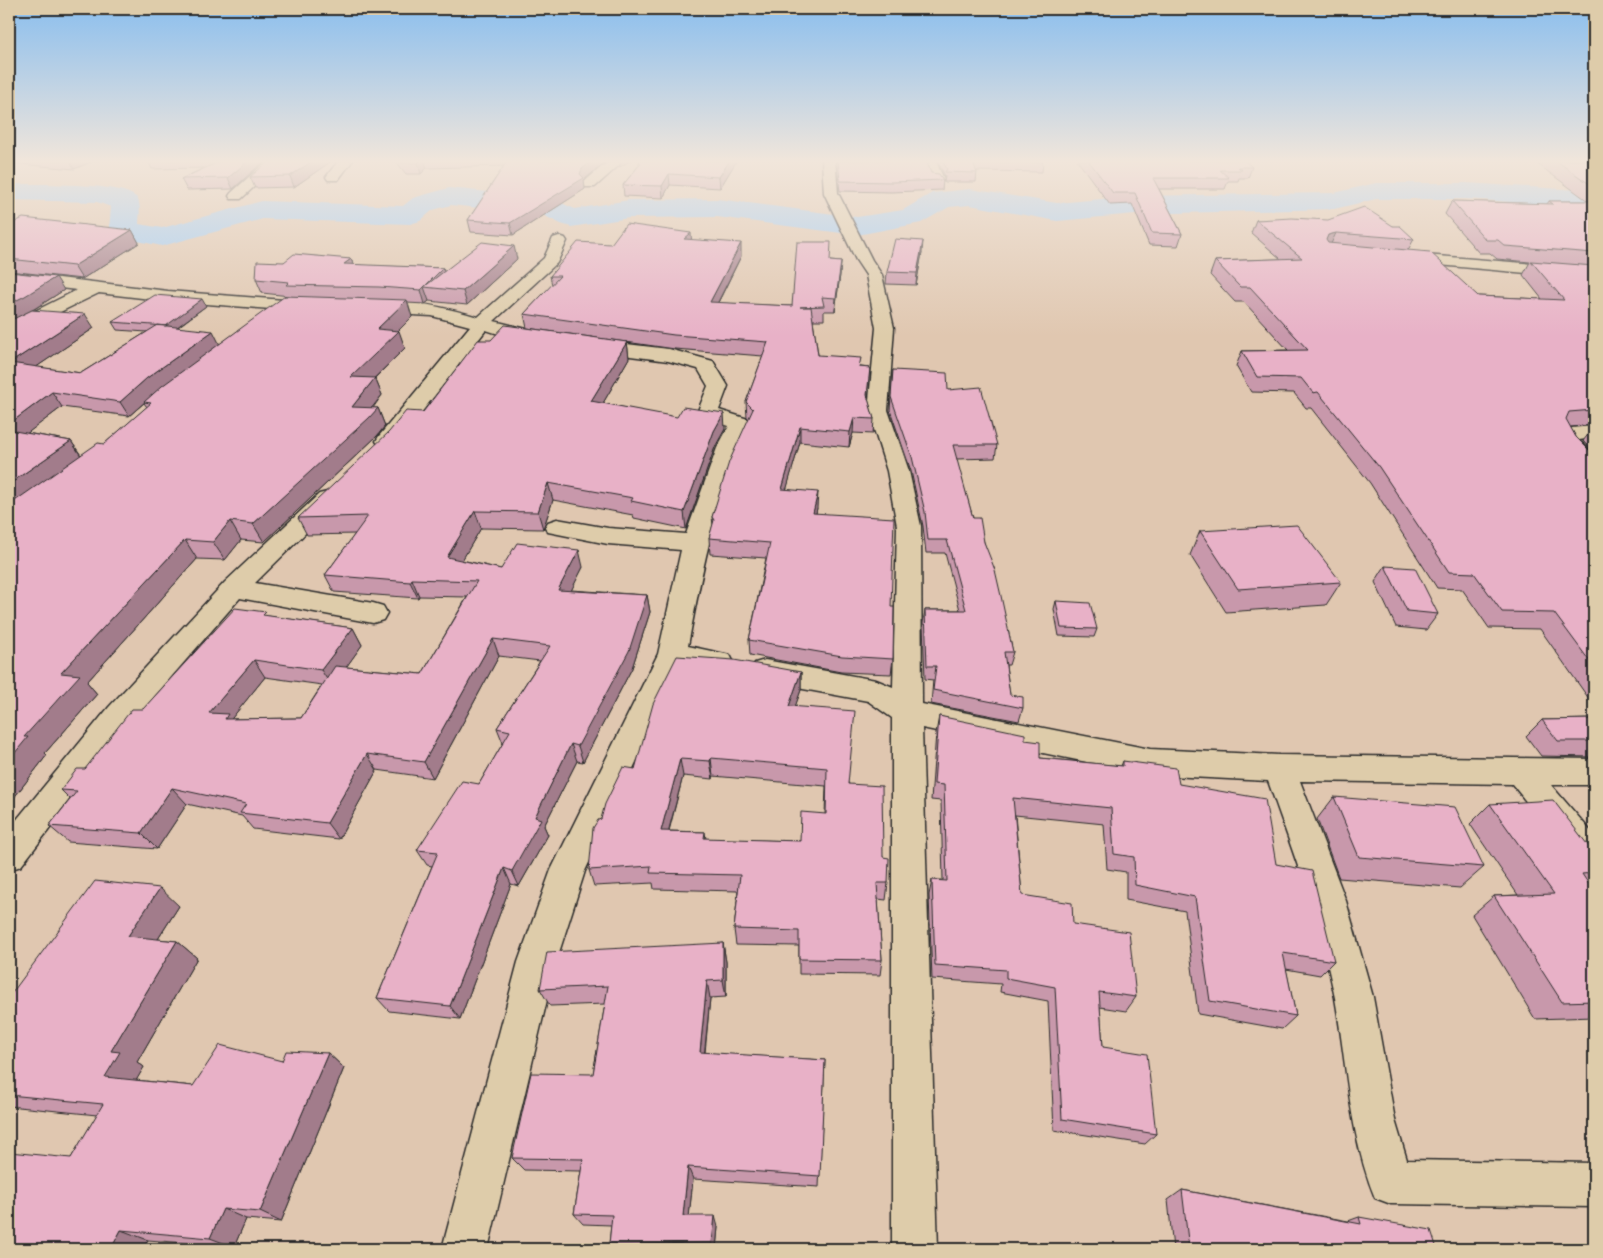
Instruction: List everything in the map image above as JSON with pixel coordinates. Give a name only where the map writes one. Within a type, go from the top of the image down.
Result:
[{"type":"street","points":[[843,219],[864,260],[874,275],[885,328],[878,410],[898,471],[909,526],[907,713],[914,1249]]},
{"type":"street","points":[[372,456],[386,442],[482,323],[552,260],[559,241]]},
{"type":"street","points":[[1390,258],[1594,274]]},
{"type":"street","points":[[9,277],[95,288],[288,306],[325,307]]},
{"type":"street","points":[[9,332],[95,288]]},
{"type":"street","points":[[265,324],[288,306]]},
{"type":"street","points":[[355,308],[438,312],[512,333],[551,339]]},
{"type":"street","points":[[465,1249],[537,962],[568,870],[672,654],[695,543],[728,448],[741,423],[707,413],[718,386],[706,365],[669,354],[570,342]]},
{"type":"street","points":[[1594,432],[1567,434],[1568,441],[1594,468]]},
{"type":"street","points":[[9,855],[120,715],[234,588],[344,482]]},
{"type":"street","points":[[557,527],[594,535],[627,539],[695,543]]},
{"type":"street","points":[[234,588],[373,613]]},
{"type":"street","points":[[672,654],[876,691],[907,713],[1150,762],[1279,768],[1522,773],[1594,772]]},
{"type":"street","points":[[1279,768],[1328,901],[1354,997],[1374,1120],[1391,1182],[1594,1185]]},
{"type":"street","points":[[1522,773],[1594,860]]},
{"type":"building","points":[[22,219],[29,219],[132,230],[74,266],[9,259],[9,222],[13,223]]},
{"type":"building","points":[[469,219],[517,219],[510,223],[468,220]]},
{"type":"building","points":[[1146,219],[1174,219],[1182,234],[1152,233]]},
{"type":"building","points":[[1382,219],[1393,226],[1400,226],[1414,239],[1336,233],[1328,235],[1326,240],[1328,243],[1430,252],[1478,296],[1564,300],[1531,261],[1594,266],[1594,410],[1569,412],[1566,419],[1576,437],[1594,455],[1594,667],[1554,613],[1502,612],[1474,573],[1449,572],[1379,467],[1318,392],[1313,393],[1301,378],[1257,377],[1242,351],[1308,350],[1250,287],[1240,287],[1215,261],[1302,258],[1256,220]]},
{"type":"building","points":[[1467,219],[1594,219],[1594,253],[1505,246],[1498,240],[1486,240]]},
{"type":"building","points":[[626,224],[691,233],[684,239],[741,243],[710,302],[792,306],[797,242],[831,242],[830,261],[841,262],[836,298],[822,297],[824,306],[800,307],[811,307],[818,355],[861,358],[859,367],[870,368],[867,395],[874,419],[854,418],[850,432],[800,427],[782,489],[818,492],[813,513],[894,518],[891,607],[894,607],[893,659],[842,656],[749,640],[770,543],[709,538],[714,520],[712,517],[729,462],[753,409],[746,402],[768,342],[674,335],[524,314],[560,276],[550,276],[578,242],[611,244]]},
{"type":"building","points":[[895,239],[923,241],[917,273],[887,272]]},
{"type":"building","points":[[482,242],[514,246],[463,291],[424,287]]},
{"type":"building","points":[[294,254],[351,259],[344,264],[443,268],[421,290],[286,285],[289,282],[256,279],[257,261],[284,262]]},
{"type":"building","points":[[9,272],[56,277],[9,304]]},
{"type":"building","points":[[155,295],[202,299],[166,326],[112,322]]},
{"type":"building","points":[[285,296],[407,300],[377,329],[399,331],[351,377],[375,378],[352,407],[378,408],[253,524],[230,521],[213,542],[185,540],[61,673],[80,675],[24,737],[28,737],[9,760],[9,515],[16,509],[9,509],[9,505],[98,443],[104,444],[151,403],[144,402],[162,386]]},
{"type":"building","points":[[32,310],[85,314],[10,363],[81,373],[158,325],[213,331],[147,378],[120,402],[52,392],[9,424],[9,321]]},
{"type":"building","points":[[505,325],[627,342],[591,401],[677,417],[683,407],[724,413],[714,431],[684,512],[631,501],[633,498],[548,483],[538,512],[475,511],[447,557],[501,569],[517,543],[579,550],[558,590],[647,595],[629,651],[578,746],[571,744],[535,817],[541,819],[512,871],[504,868],[450,1006],[377,998],[438,852],[417,850],[462,781],[479,784],[510,731],[497,728],[550,646],[493,639],[424,762],[367,754],[327,823],[240,813],[246,804],[172,788],[141,833],[49,826],[77,791],[61,790],[77,769],[85,769],[132,709],[143,709],[235,608],[266,612],[263,615],[353,628],[321,670],[254,660],[209,713],[228,714],[225,719],[301,718],[335,666],[422,674],[477,581],[412,579],[410,582],[325,575],[368,516],[298,518],[389,432],[406,411],[423,412],[478,340],[491,340]]},
{"type":"building","points":[[893,370],[947,373],[948,390],[981,387],[997,445],[953,445],[973,518],[980,518],[984,542],[995,570],[1001,596],[1013,652],[1004,652],[1010,695],[1023,697],[1023,708],[933,690],[936,666],[927,666],[925,610],[966,610],[947,540],[928,540],[925,512],[912,457],[891,397]]},
{"type":"building","points":[[9,430],[71,441],[9,484]]},
{"type":"building","points":[[1297,525],[1341,582],[1238,589],[1200,531]]},
{"type":"building","points":[[1385,566],[1415,568],[1438,614],[1407,611]]},
{"type":"building","points":[[1056,601],[1090,603],[1097,629],[1061,628]]},
{"type":"building","points":[[677,656],[734,660],[801,672],[789,706],[855,711],[848,784],[882,786],[883,857],[889,858],[888,883],[877,883],[882,960],[799,959],[799,931],[734,929],[740,875],[650,873],[651,866],[589,870],[593,828],[598,820],[601,819],[605,804],[623,767],[635,769],[653,704]],"holes":[[[711,758],[827,768],[826,814],[801,812],[800,841],[704,838],[705,832],[661,831],[680,759],[710,761]]]},
{"type":"building","points":[[939,716],[1025,734],[1025,740],[1040,742],[1040,758],[1123,766],[1123,761],[1176,768],[1179,784],[1265,799],[1276,864],[1312,871],[1334,961],[1283,953],[1296,1016],[1210,1001],[1195,897],[1135,885],[1134,857],[1114,854],[1111,808],[1013,798],[1022,895],[1072,903],[1073,924],[1129,932],[1136,997],[1099,992],[1103,1047],[1147,1054],[1156,1134],[1062,1119],[1055,987],[1006,978],[1006,970],[935,965],[932,880],[947,881],[944,785],[934,784]]},
{"type":"building","points":[[1594,719],[1594,741],[1558,741],[1542,720]]},
{"type":"building","points":[[1334,797],[1455,807],[1484,867],[1359,857]]},
{"type":"building","points":[[1553,800],[1594,853],[1594,873],[1582,874],[1594,892],[1594,1001],[1562,1002],[1494,896],[1554,894],[1490,804]]},
{"type":"building","points":[[95,881],[160,888],[128,936],[177,941],[111,1051],[120,1052],[105,1077],[193,1086],[220,1045],[282,1061],[286,1051],[328,1053],[260,1212],[223,1209],[210,1238],[121,1230],[111,1249],[9,1249],[9,1152],[71,1158],[103,1104],[9,1095],[9,997]]},
{"type":"building","points":[[723,943],[723,980],[707,981],[700,1052],[825,1060],[820,1176],[688,1167],[683,1216],[715,1216],[712,1243],[609,1244],[612,1215],[574,1214],[583,1159],[512,1158],[531,1073],[593,1074],[608,986],[540,989],[547,952]]},
{"type":"building","points":[[1182,1190],[1361,1224],[1359,1217],[1431,1230],[1437,1249],[1189,1249]]},
{"type":"waterway","points":[[124,219],[124,230],[162,237],[230,219]]},
{"type":"waterway","points":[[800,219],[857,226],[901,219]]}]
